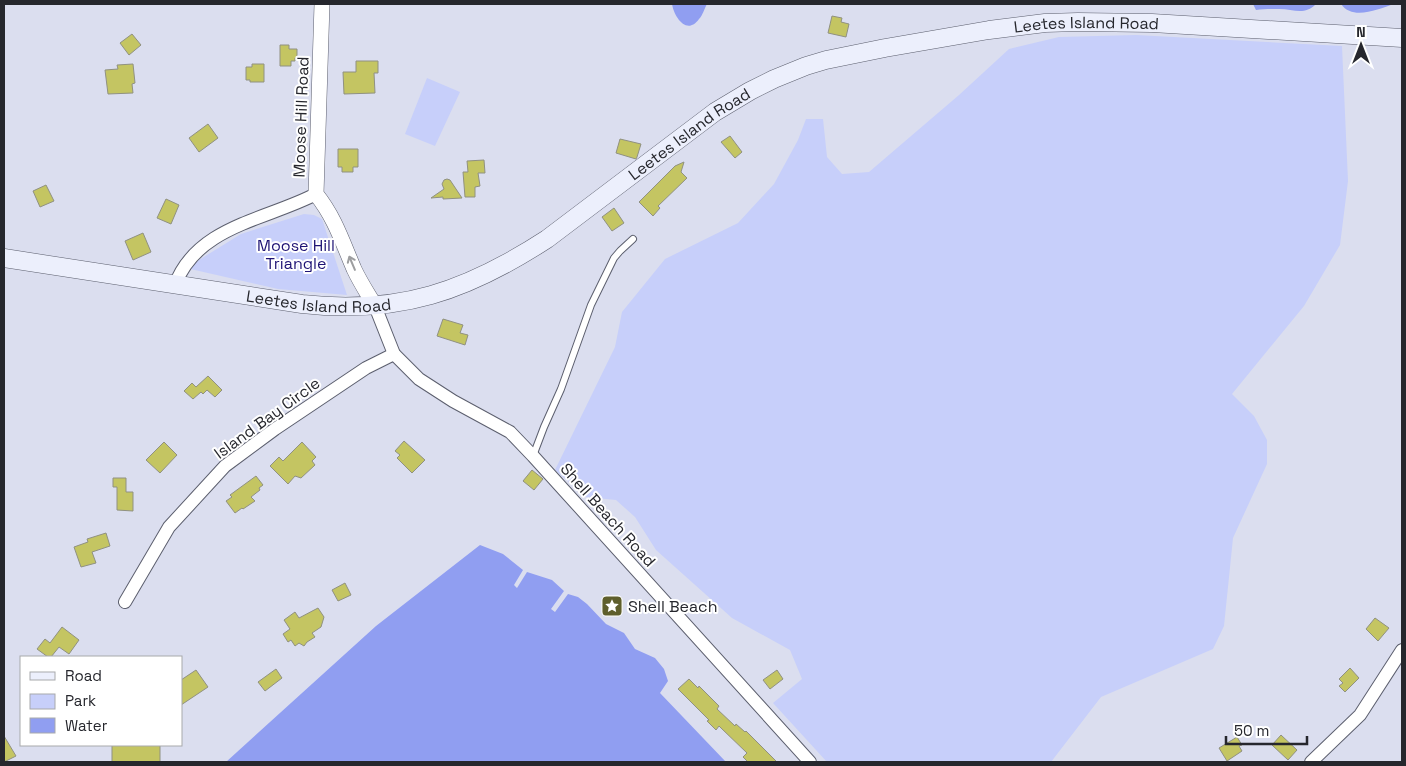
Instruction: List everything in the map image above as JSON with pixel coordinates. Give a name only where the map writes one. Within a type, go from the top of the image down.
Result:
[{"type":"main road","name":"Leetes Island Road","points":[[4,258],[323,307],[351,308],[401,303],[446,291],[499,268],[547,239],[727,104],[791,71],[826,60],[988,30],[1045,23],[1160,24],[1402,38]]},
{"type":"street","name":"Moose Hill Road","points":[[322,4],[316,194],[334,220],[355,272],[375,306]]},
{"type":"street","points":[[175,285],[186,264],[202,247],[218,236],[242,224],[288,207],[316,194]]},
{"type":"street","name":"Shell Beach Road","points":[[375,306],[394,354],[419,379],[453,401],[510,432],[534,456],[810,762]]},
{"type":"street","name":"Island Bay Circle","points":[[125,602],[169,527],[225,466],[274,428],[366,368],[394,354]]},
{"type":"street","points":[[1311,762],[1360,715],[1402,650]]},
{"type":"lane","points":[[534,456],[544,427],[561,389],[591,305],[614,258],[632,239]]},
{"type":"green space","points":[[1136,35],[1342,46],[1348,181],[1340,245],[1304,306],[1232,394],[1254,416],[1267,440],[1267,464],[1233,538],[1224,626],[1213,649],[1101,697],[1051,762],[827,762],[773,703],[802,679],[790,650],[732,618],[656,550],[635,517],[616,500],[586,497],[555,470],[615,347],[622,312],[665,259],[738,223],[774,184],[798,140],[806,119],[823,119],[827,157],[842,174],[869,172],[959,95],[1009,49],[1059,37]]},
{"type":"green space","points":[[427,78],[460,92],[435,146],[405,134]]},
{"type":"green space","name":"Moose Hill Triangle","points":[[304,214],[314,215],[322,219],[347,295],[278,289],[186,268],[241,234]]},
{"type":"water","points":[[672,4],[707,4],[700,17],[690,26],[678,19]]},
{"type":"water","points":[[1253,4],[1316,4],[1312,8],[1299,11],[1279,9],[1256,10]]},
{"type":"water","points":[[1341,4],[1394,4],[1373,11],[1359,13],[1346,9]]},
{"type":"water","points":[[480,545],[503,554],[523,570],[514,585],[517,588],[527,572],[552,580],[564,591],[551,609],[555,612],[568,594],[578,597],[606,624],[624,633],[635,649],[655,658],[664,669],[668,681],[660,693],[726,762],[226,762],[376,626]]},
{"type":"building","points":[[832,16],[842,18],[841,22],[849,24],[846,37],[828,33]]},
{"type":"building","points":[[132,34],[141,45],[129,55],[120,43]]},
{"type":"building","points":[[280,45],[289,45],[289,49],[297,49],[297,58],[295,58],[295,61],[291,61],[291,66],[280,66]]},
{"type":"building","points":[[356,61],[378,61],[378,73],[374,73],[375,93],[344,94],[343,72],[356,72]]},
{"type":"building","points":[[133,64],[135,83],[132,84],[133,93],[108,94],[105,70],[118,69],[117,65]]},
{"type":"building","points":[[252,64],[264,64],[264,82],[250,82],[250,80],[246,80],[246,67],[252,67]]},
{"type":"building","points":[[208,124],[218,138],[199,152],[189,138]]},
{"type":"building","points":[[730,136],[742,152],[735,158],[721,142]]},
{"type":"building","points":[[620,139],[641,144],[636,159],[616,153]]},
{"type":"building","points":[[338,149],[358,149],[358,167],[353,167],[353,172],[342,172],[342,167],[338,167]]},
{"type":"building","points":[[484,160],[485,173],[478,173],[480,186],[475,187],[475,197],[465,197],[463,172],[468,172],[467,161]]},
{"type":"building","points":[[684,162],[681,172],[687,178],[658,206],[660,208],[653,216],[639,202],[675,166]]},
{"type":"building","points":[[447,179],[450,180],[462,198],[431,198],[444,189],[442,184]]},
{"type":"building","points":[[46,185],[54,201],[40,207],[33,191]]},
{"type":"building","points":[[166,199],[179,205],[171,224],[157,218]]},
{"type":"building","points":[[614,208],[624,223],[612,231],[602,217]]},
{"type":"building","points":[[143,233],[151,252],[133,260],[125,241]]},
{"type":"building","points":[[443,319],[463,325],[460,333],[468,335],[465,345],[437,336]]},
{"type":"building","points":[[208,376],[222,390],[215,397],[207,390],[203,394],[201,392],[193,399],[184,391],[192,383],[196,387]]},
{"type":"building","points":[[404,441],[425,460],[412,473],[397,458],[400,455],[395,451]]},
{"type":"building","points":[[164,442],[177,455],[160,473],[146,460]]},
{"type":"building","points":[[302,442],[316,457],[312,461],[315,465],[301,478],[295,476],[288,484],[270,466],[279,457],[283,461]]},
{"type":"building","points":[[532,470],[543,479],[534,490],[523,481]]},
{"type":"building","points":[[256,476],[263,485],[251,497],[255,501],[235,513],[226,501],[232,497],[230,495]]},
{"type":"building","points":[[113,478],[126,478],[126,492],[133,492],[133,511],[117,510],[117,487],[113,487]]},
{"type":"building","points":[[106,533],[110,546],[92,552],[96,563],[81,567],[74,547],[88,542],[87,539]]},
{"type":"building","points":[[345,583],[351,595],[338,601],[332,590]]},
{"type":"building","points":[[318,608],[324,617],[321,627],[312,633],[315,637],[304,646],[299,643],[295,646],[291,640],[288,642],[283,634],[290,629],[284,620],[295,612],[299,618]]},
{"type":"building","points":[[1375,618],[1389,628],[1378,641],[1366,629]]},
{"type":"building","points":[[62,627],[79,640],[69,654],[59,647],[52,656],[47,656],[37,649],[45,639],[50,643]]},
{"type":"building","points":[[1350,668],[1359,678],[1345,692],[1339,686],[1343,683],[1339,679]]},
{"type":"building","points":[[276,669],[282,678],[265,691],[258,682]]},
{"type":"building","points":[[196,670],[208,687],[182,704],[182,679]]},
{"type":"building","points":[[777,670],[783,679],[770,689],[763,680]]},
{"type":"building","points":[[689,679],[719,706],[717,709],[735,726],[736,724],[746,731],[777,762],[748,762],[743,757],[747,753],[719,726],[716,730],[707,721],[709,720],[678,689]]},
{"type":"building","points":[[1281,735],[1297,750],[1288,760],[1272,745]]},
{"type":"building","points":[[4,736],[16,756],[4,762]]},
{"type":"building","points":[[1237,737],[1242,745],[1239,746],[1242,751],[1227,761],[1219,748]]},
{"type":"building","points":[[112,746],[160,746],[160,762],[112,762]]},
{"type":"place","name":"Shell Beach","points":[[612,606]]}]
